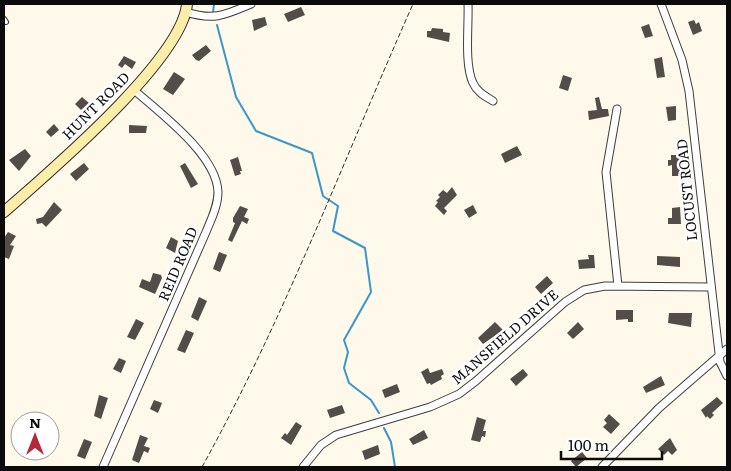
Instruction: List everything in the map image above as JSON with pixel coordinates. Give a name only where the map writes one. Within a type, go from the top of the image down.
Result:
[{"type":"street","points":[[186,8],[203,18],[217,17],[251,4]]},
{"type":"street","points":[[468,4],[469,54],[472,81],[480,92],[494,101]]},
{"type":"street","name":"LOCUST ROAD","points":[[661,4],[682,60],[689,91],[710,287],[720,356],[727,376]]},
{"type":"street","name":"HUNT ROAD","points":[[4,212],[134,90],[175,35],[186,8]]},
{"type":"street","name":"REID ROAD","points":[[103,467],[206,232],[216,205],[218,191],[213,173],[201,154],[178,129],[134,90]]},
{"type":"street","points":[[617,109],[606,172],[618,286]]},
{"type":"street","name":"MANSFIELD DRIVE","points":[[304,467],[314,451],[336,435],[430,407],[459,394],[576,293],[591,287],[710,287]]},
{"type":"street","points":[[602,467],[650,416],[727,349]]},
{"type":"path","points":[[202,467],[236,403],[304,258],[413,4]]},
{"type":"building","points":[[301,7],[305,15],[288,22],[284,14]]},
{"type":"building","points":[[265,17],[267,25],[254,31],[252,20]]},
{"type":"building","points":[[694,20],[696,24],[699,22],[702,31],[693,35],[688,22]]},
{"type":"building","points":[[649,24],[653,36],[645,38],[641,27]]},
{"type":"building","points":[[432,28],[443,29],[443,32],[450,33],[449,42],[427,37],[427,31],[431,31]]},
{"type":"building","points":[[206,45],[211,51],[199,61],[196,60],[192,55]]},
{"type":"building","points":[[124,56],[136,62],[132,69],[125,64],[122,68],[118,65]]},
{"type":"building","points":[[662,57],[665,77],[657,78],[654,59]]},
{"type":"building","points":[[174,72],[185,79],[173,95],[163,89]]},
{"type":"building","points":[[563,75],[572,78],[568,91],[559,88]]},
{"type":"building","points":[[82,97],[89,103],[81,110],[75,104]]},
{"type":"building","points":[[599,97],[602,109],[608,109],[609,116],[589,120],[588,111],[597,110],[595,98]]},
{"type":"building","points":[[676,106],[676,120],[668,121],[666,107]]},
{"type":"building","points":[[54,124],[59,130],[51,137],[46,132]]},
{"type":"building","points":[[129,125],[147,126],[146,133],[129,133]]},
{"type":"building","points":[[517,146],[522,155],[505,163],[501,154]]},
{"type":"building","points":[[25,149],[31,156],[19,171],[9,160]]},
{"type":"building","points":[[671,155],[679,155],[681,176],[672,176],[672,165],[668,166],[668,160],[671,160]]},
{"type":"building","points":[[238,157],[242,171],[240,171],[241,174],[235,176],[230,160]]},
{"type":"building","points":[[84,163],[89,169],[76,181],[70,174]]},
{"type":"building","points":[[185,163],[198,184],[191,188],[180,166]]},
{"type":"building","points":[[452,187],[457,195],[444,208],[447,211],[444,215],[435,206],[438,202],[436,201],[440,197],[438,195],[443,190],[447,193]]},
{"type":"building","points":[[54,202],[62,210],[46,227],[42,223],[37,224],[36,219],[43,217]]},
{"type":"building","points":[[473,205],[477,213],[469,218],[464,210]]},
{"type":"building","points":[[240,206],[248,209],[244,217],[249,219],[247,224],[242,221],[232,242],[228,240],[235,223],[233,218]]},
{"type":"building","points":[[680,207],[681,224],[668,224],[668,218],[672,218],[672,208]]},
{"type":"building","points":[[8,232],[16,236],[10,245],[14,246],[9,259],[4,257],[4,238]]},
{"type":"building","points":[[171,237],[178,241],[175,253],[166,248]]},
{"type":"building","points":[[219,252],[227,255],[220,272],[213,269]]},
{"type":"building","points":[[588,255],[594,255],[595,268],[579,269],[578,260],[589,259]]},
{"type":"building","points":[[657,256],[680,257],[680,267],[657,265]]},
{"type":"building","points":[[153,273],[161,275],[162,278],[155,294],[139,287],[142,279],[150,282]]},
{"type":"building","points":[[547,276],[553,283],[541,294],[535,287]]},
{"type":"building","points":[[199,297],[207,301],[198,321],[191,317]]},
{"type":"building","points":[[616,310],[633,310],[633,322],[628,322],[628,319],[616,320]]},
{"type":"building","points":[[669,313],[692,313],[691,327],[668,323]]},
{"type":"building","points":[[136,319],[144,323],[135,340],[127,337]]},
{"type":"building","points":[[495,322],[503,330],[483,344],[478,338]]},
{"type":"building","points":[[578,322],[584,329],[573,339],[567,333]]},
{"type":"building","points":[[186,330],[194,333],[185,353],[177,350]]},
{"type":"building","points":[[119,358],[126,361],[121,373],[113,369]]},
{"type":"building","points":[[428,368],[430,373],[442,369],[444,374],[441,376],[442,379],[431,385],[430,383],[427,384],[421,372]]},
{"type":"building","points":[[523,369],[528,375],[516,386],[510,379]]},
{"type":"building","points":[[661,376],[665,385],[646,393],[643,387]]},
{"type":"building","points":[[397,384],[400,392],[385,398],[382,390]]},
{"type":"building","points":[[99,395],[108,398],[101,419],[94,416]]},
{"type":"building","points":[[717,397],[723,403],[712,413],[714,415],[710,419],[707,416],[706,418],[701,410]]},
{"type":"building","points":[[154,400],[162,403],[158,413],[150,409]]},
{"type":"building","points":[[342,405],[345,413],[330,418],[327,410]]},
{"type":"building","points":[[609,414],[620,424],[611,434],[603,427],[607,423],[604,420]]},
{"type":"building","points":[[477,417],[486,420],[483,431],[486,431],[485,437],[482,436],[480,442],[471,440]]},
{"type":"building","points":[[296,422],[302,426],[291,445],[281,438],[285,433],[287,435]]},
{"type":"building","points":[[424,430],[428,438],[413,445],[409,439]]},
{"type":"building","points":[[140,435],[148,438],[144,446],[150,448],[148,453],[144,451],[139,463],[132,460]]},
{"type":"building","points":[[670,438],[677,450],[672,455],[668,451],[664,455],[658,449]]},
{"type":"building","points":[[84,439],[92,442],[85,459],[77,456]]},
{"type":"building","points":[[378,445],[380,454],[365,460],[362,451]]},
{"type":"building","points":[[582,452],[587,458],[576,467],[571,461]]},
{"type":"waterway","points":[[213,12],[214,4]]},
{"type":"waterway","points":[[217,25],[236,97],[256,131],[312,153],[323,196],[338,206],[333,231],[365,248],[371,292],[344,340],[348,352],[344,368],[349,383],[371,400],[379,413]]},
{"type":"waterway","points":[[384,428],[391,442],[395,467]]}]
